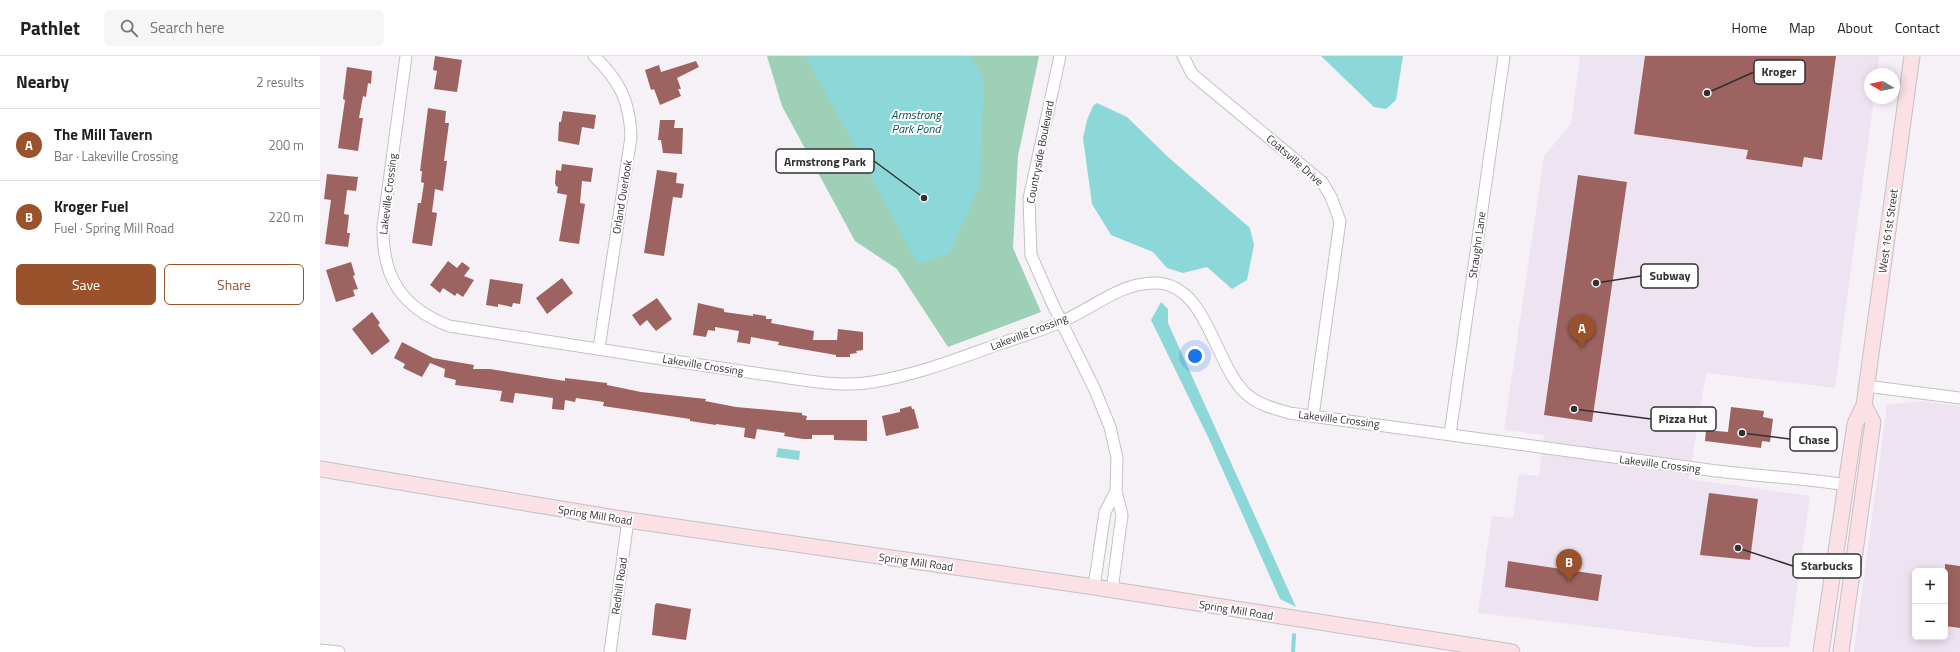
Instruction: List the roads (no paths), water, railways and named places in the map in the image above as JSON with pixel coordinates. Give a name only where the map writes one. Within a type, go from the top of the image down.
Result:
[{"type":"street","name":"Lakeville Crossing","points":[[406,56],[382,243],[391,280],[402,296],[419,311],[449,326],[599,348],[745,372],[828,383],[853,384],[896,377],[951,361],[1062,322],[1133,285],[1157,283],[1173,286],[1188,297],[1203,318],[1226,365],[1237,383],[1249,396],[1271,408],[1289,413],[1703,470],[1788,477],[1846,485]]},
{"type":"street","name":"Orland Overlook","points":[[594,56],[610,71],[621,89],[630,124],[631,137],[599,348]]},
{"type":"street","name":"Countryside Boulevard","points":[[1060,56],[1029,199],[1031,255],[1054,307],[1095,390],[1110,427],[1117,458],[1116,491],[1122,515],[1112,590]]},
{"type":"street","name":"Coatsville Drive","points":[[1183,56],[1192,74],[1322,182],[1340,221],[1312,416]]},
{"type":"street","name":"Straughn Lane","points":[[1450,434],[1504,56]]},
{"type":"street","name":"West 161st Street","points":[[1821,652],[1855,424],[1864,405],[1912,56]]},
{"type":"street","points":[[1866,386],[1960,398]]},
{"type":"street","points":[[1841,652],[1873,422],[1864,405]]},
{"type":"street","name":"Spring Mill Road","points":[[320,469],[628,520],[1112,590],[1512,652]]},
{"type":"street","points":[[1094,588],[1105,512],[1116,491]]},
{"type":"street","name":"Redhill Road","points":[[610,652],[628,520]]},
{"type":"street","points":[[320,650],[339,652]]},
{"type":"water","name":"Armstrong Park Pond","points":[[806,56],[970,56],[984,78],[980,184],[949,254],[918,264]]},
{"type":"water","points":[[1321,56],[1403,56],[1396,100],[1386,109],[1374,107]]},
{"type":"water","points":[[1097,103],[1127,117],[1168,157],[1250,228],[1254,245],[1247,280],[1232,289],[1207,267],[1183,273],[1167,268],[1153,252],[1111,235],[1092,204],[1083,138],[1087,120],[1093,106]]},
{"type":"water","points":[[1161,302],[1168,309],[1168,323],[1296,607],[1280,599],[1209,439],[1151,320]]},
{"type":"water","points":[[778,448],[800,451],[799,460],[776,457]]},
{"type":"waterway","points":[[1293,652],[1294,635]]},
{"type":"place","name":"Kroger","points":[[1707,93]]},
{"type":"place","name":"Armstrong Park","points":[[924,198]]},
{"type":"place","name":"Subway","points":[[1596,283]]},
{"type":"place","name":"The Mill Tavern","points":[[1582,348]]},
{"type":"place","name":"Pizza Hut","points":[[1574,409]]},
{"type":"place","name":"Chase","points":[[1742,433]]},
{"type":"place","name":"Starbucks","points":[[1738,548]]},
{"type":"place","name":"Kroger Fuel","points":[[1569,582]]}]
